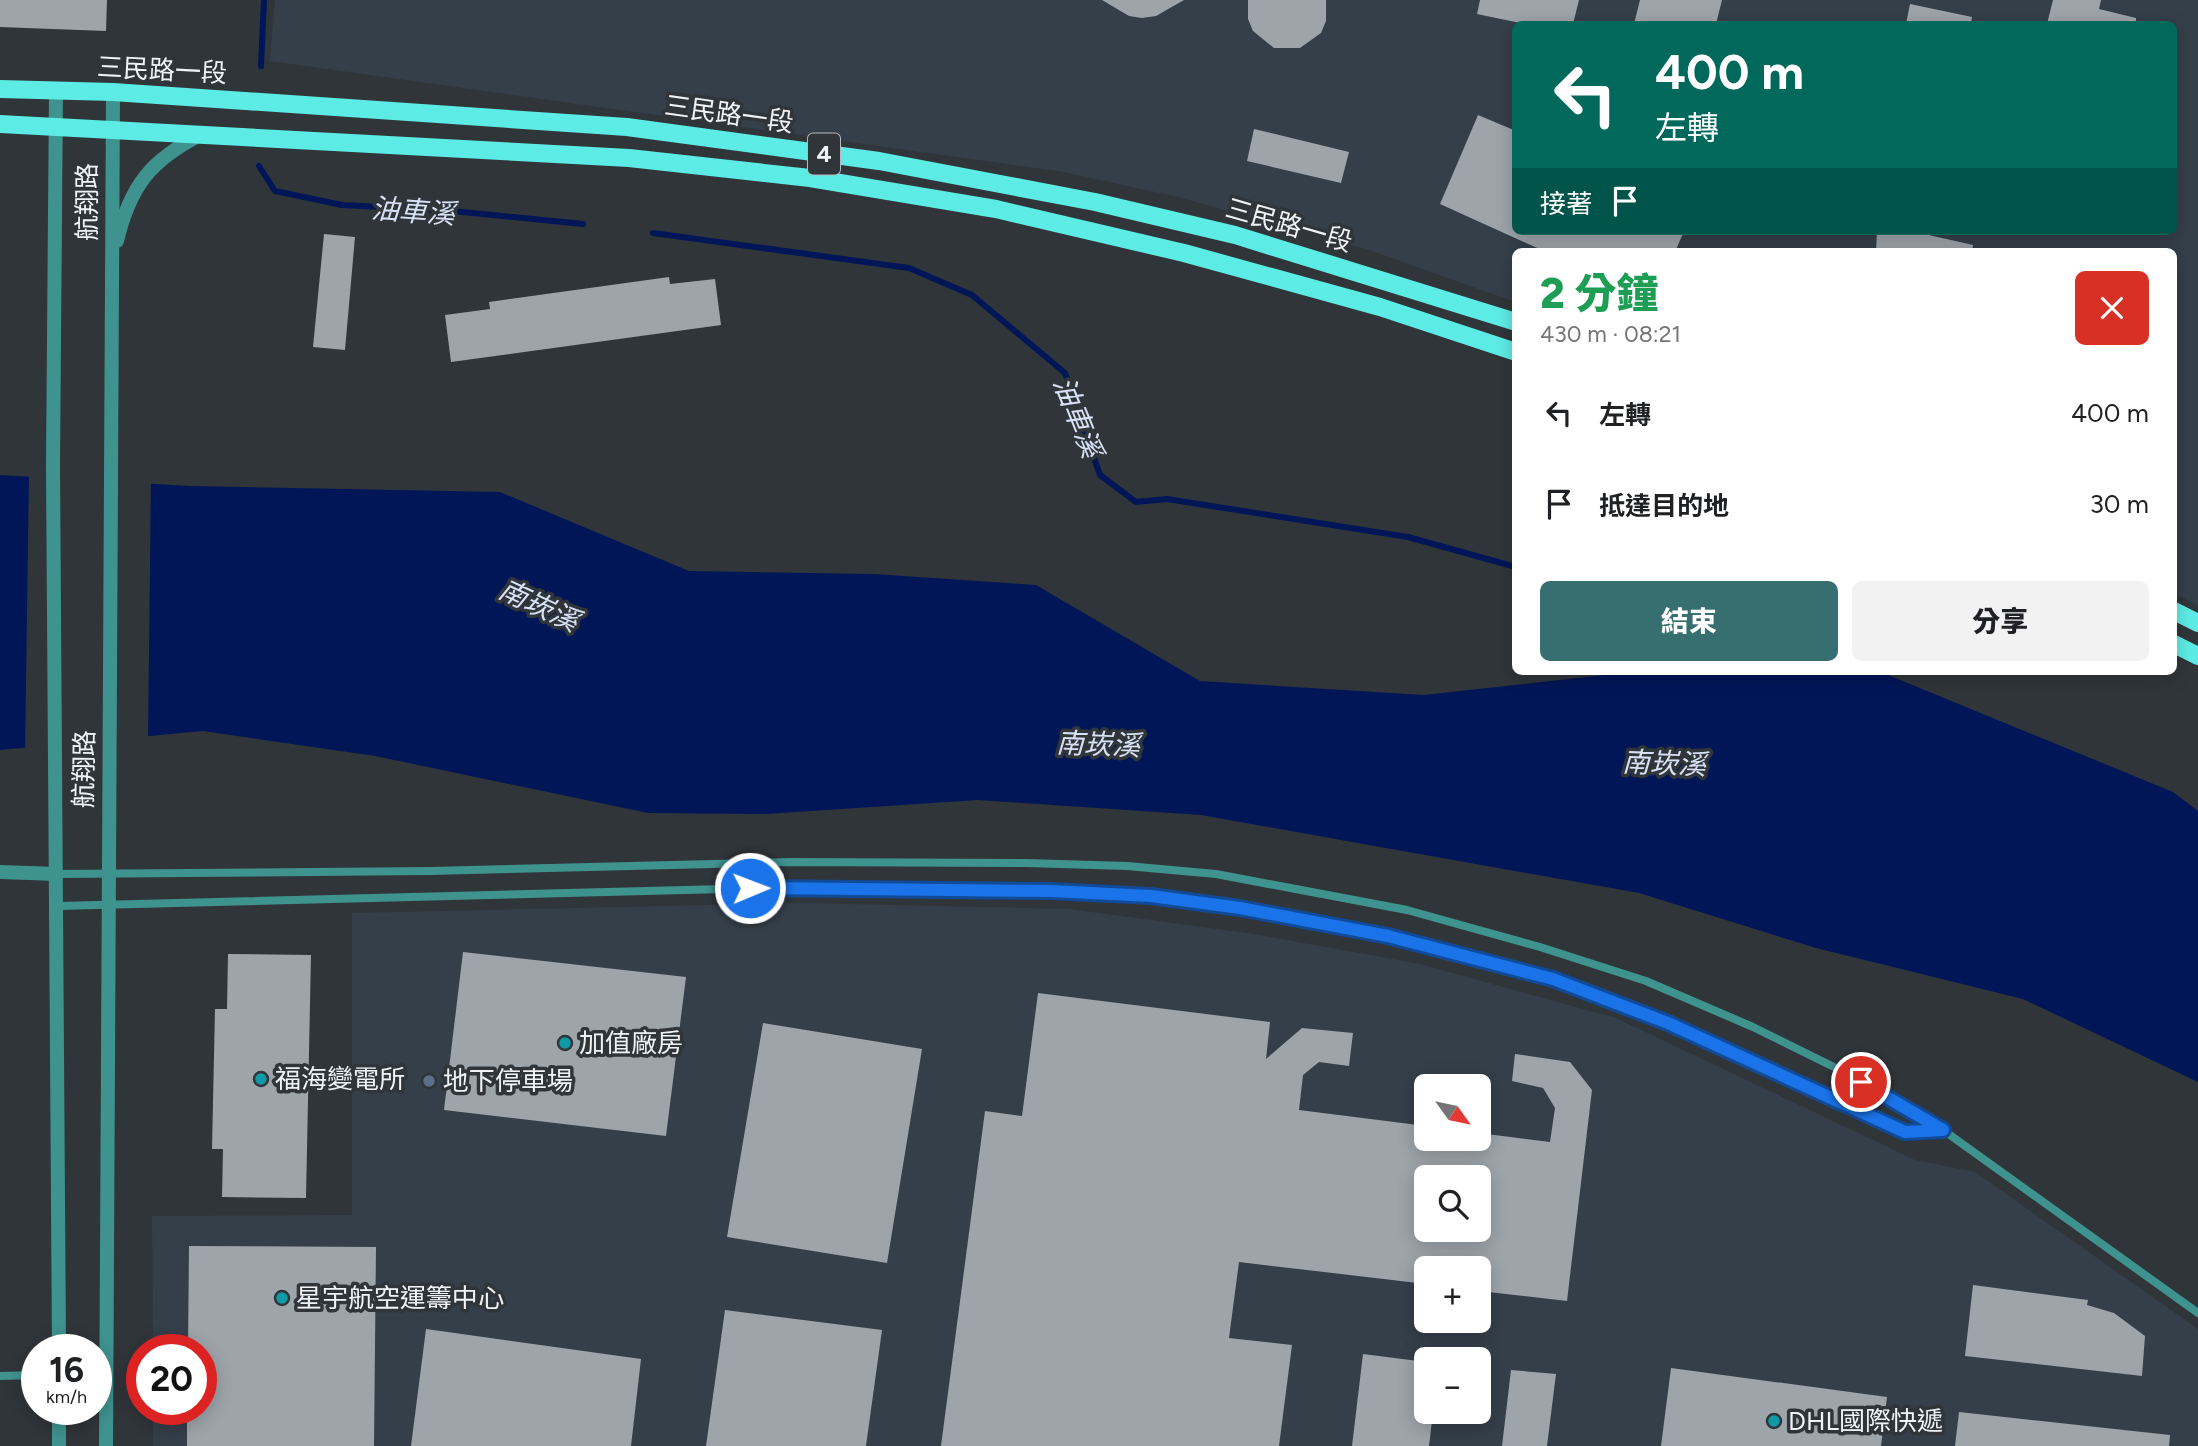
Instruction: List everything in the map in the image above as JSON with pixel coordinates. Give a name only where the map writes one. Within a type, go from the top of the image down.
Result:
[{"type":"main road","name":"三民路一段","points":[[0,89],[113,92],[627,127],[878,161],[1095,202],[1235,235],[1512,321]]},
{"type":"main road","name":"三民路一段","points":[[0,124],[629,158],[810,178],[996,209],[1184,253],[1367,303],[1512,351]]},
{"type":"main road","points":[[2177,612],[2198,623]]},
{"type":"main road","points":[[2177,646],[2198,656]]},
{"type":"street","name":"航翔路","points":[[56,90],[53,465],[59,1334]]},
{"type":"street","name":"航翔路","points":[[106,1446],[113,92]]},
{"type":"street","points":[[112,262],[122,218],[140,182],[166,152],[203,133]]},
{"type":"street","points":[[0,872],[57,874]]},
{"type":"street","points":[[59,1425],[59,1446]]},
{"type":"lane","points":[[57,874],[790,862],[1127,866],[1216,874],[1407,910],[1540,947],[1646,981],[1803,1052],[1943,1130],[2198,1313]]},
{"type":"lane","points":[[57,906],[803,887],[1151,896],[1240,908],[1388,936],[1553,979],[1680,1028],[1905,1132],[1943,1130]]},
{"type":"lane","points":[[0,1376],[21,1375]]},
{"type":"shaded area","points":[[275,0],[2198,0],[2198,606],[2177,595],[2177,248],[1512,248],[1512,301],[1372,251],[1178,197],[1064,172],[270,61]]},
{"type":"shaded area","points":[[801,903],[1069,909],[1247,933],[1420,964],[1616,1018],[1915,1160],[1975,1172],[2198,1329],[2198,1446],[153,1446],[153,1425],[217,1425],[217,1334],[153,1334],[152,1216],[352,1215],[352,913]]},
{"type":"water","name":"南崁溪","points":[[0,475],[190,486],[500,492],[689,571],[874,574],[1036,585],[1200,681],[1424,695],[1604,675],[1888,675],[2173,792],[2198,811],[2198,1082],[2023,999],[1816,948],[1639,893],[1201,815],[978,800],[766,814],[648,813],[375,756],[203,731],[0,750]]},
{"type":"pier","points":[[29,473],[151,480],[148,739],[25,751]]},
{"type":"building","points":[[0,0],[107,0],[106,31],[0,27]]},
{"type":"building","points":[[1102,0],[1184,0],[1156,16],[1142,18],[1129,16]]},
{"type":"building","points":[[1248,0],[1326,0],[1326,21],[1321,33],[1300,48],[1274,48],[1253,31],[1248,19]]},
{"type":"building","points":[[1480,0],[1579,0],[1574,21],[1512,21],[1477,14]]},
{"type":"building","points":[[1640,0],[1722,0],[1717,21],[1635,21]]},
{"type":"building","points":[[2053,0],[2101,0],[2099,9],[2136,18],[2136,21],[2048,21]]},
{"type":"building","points":[[1910,4],[1972,17],[1971,21],[1907,21]]},
{"type":"building","points":[[1478,115],[1512,129],[1512,235],[1682,235],[1677,248],[1537,248],[1440,204]]},
{"type":"building","points":[[1254,129],[1349,152],[1341,183],[1247,161]]},
{"type":"building","points":[[324,234],[355,237],[345,350],[313,347]]},
{"type":"building","points":[[1877,235],[1929,235],[1973,245],[1973,248],[1876,248]]},
{"type":"building","points":[[669,277],[670,284],[715,279],[721,325],[451,362],[445,315],[490,309],[489,302]]},
{"type":"building","name":"加值廠房","points":[[463,952],[686,977],[666,1136],[444,1110]]},
{"type":"building","name":"福海變電所","points":[[228,954],[311,955],[306,1198],[222,1197],[223,1149],[212,1149],[215,1009],[227,1009]]},
{"type":"building","points":[[1038,993],[1270,1022],[1266,1059],[1302,1028],[1353,1033],[1349,1066],[1319,1062],[1303,1075],[1299,1110],[1414,1124],[1414,1152],[1491,1152],[1491,1135],[1550,1142],[1555,1108],[1543,1088],[1512,1081],[1515,1054],[1570,1062],[1592,1090],[1567,1301],[1491,1292],[1491,1256],[1414,1256],[1414,1283],[1239,1262],[1229,1338],[1292,1345],[1279,1446],[941,1446],[985,1111],[1022,1116]]},
{"type":"building","points":[[763,1023],[922,1049],[887,1263],[727,1237]]},
{"type":"building","name":"星宇航空運籌中心","points":[[189,1246],[376,1247],[374,1446],[187,1446],[187,1425],[217,1425],[217,1334],[188,1334]]},
{"type":"building","points":[[1973,1285],[2088,1300],[2087,1305],[2114,1313],[2145,1336],[2142,1376],[1965,1356]]},
{"type":"building","points":[[725,1310],[882,1330],[866,1446],[706,1446]]},
{"type":"building","points":[[426,1329],[641,1359],[631,1446],[411,1446]]},
{"type":"building","points":[[1363,1354],[1414,1360],[1414,1424],[1432,1424],[1429,1446],[1352,1446]]},
{"type":"building","name":"DHL國際快遞","points":[[1671,1368],[1887,1397],[1881,1446],[1661,1446]]},
{"type":"building","points":[[1511,1370],[1556,1374],[1547,1446],[1502,1446]]},
{"type":"building","points":[[1959,1412],[2170,1435],[2169,1446],[1955,1446]]},
{"type":"waterway","name":"油車溪","points":[[261,66],[264,0]]},
{"type":"waterway","name":"油車溪","points":[[259,166],[275,191],[342,205],[443,210],[583,224]]},
{"type":"waterway","name":"油車溪","points":[[653,233],[909,268],[972,295],[1065,373],[1100,475],[1136,502],[1167,499],[1408,537],[1512,566]]},
{"type":"place","name":"加值廠房","points":[[565,1043]]},
{"type":"place","name":"福海變電所","points":[[261,1079]]},
{"type":"place","name":"地下停車場","points":[[429,1081]]},
{"type":"place","name":"星宇航空運籌中心","points":[[282,1298]]},
{"type":"place","name":"DHL國際快遞","points":[[1774,1421]]},
{"type":"route","points":[[750,888],[1051,891],[1151,896],[1240,908],[1388,936],[1489,960],[1553,979],[1668,1023],[1905,1132],[1943,1130],[1861,1082]]}]
